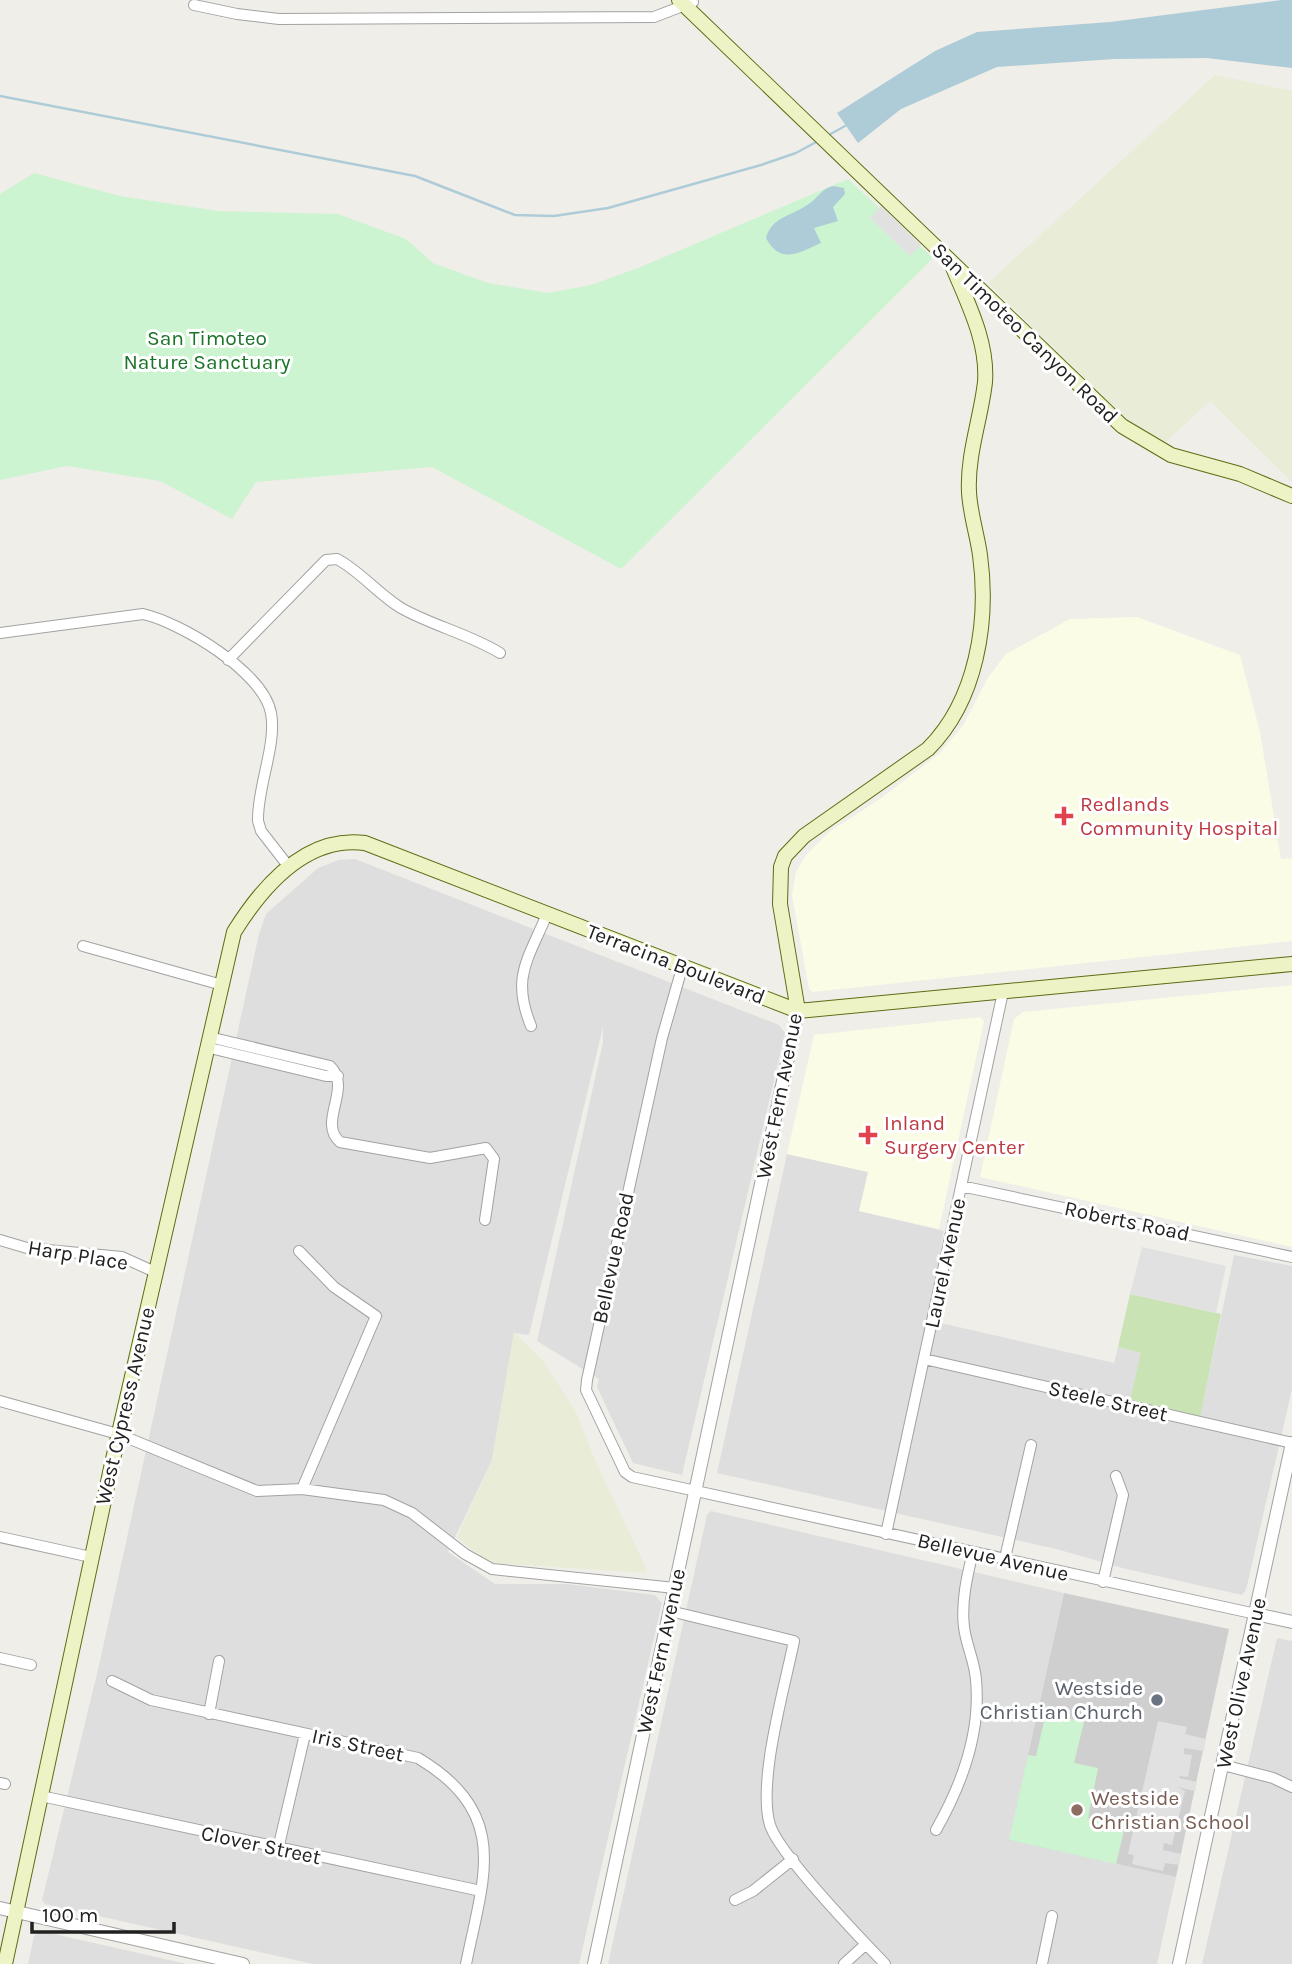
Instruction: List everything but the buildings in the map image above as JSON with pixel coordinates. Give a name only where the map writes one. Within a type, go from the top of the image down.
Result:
[{"type":"main road","name":"San Timoteo Canyon Road","points":[[687,2],[952,265],[1109,415],[1138,437],[1171,455],[1240,474],[1292,496]]},
{"type":"main road","name":"West Fern Avenue","points":[[798,1011],[780,904],[781,867],[785,856],[804,836],[928,749],[942,734],[962,702],[977,650],[983,587],[968,492],[984,368],[977,328],[952,265]]},
{"type":"main road","name":"Terracina Boulevard","points":[[289,867],[334,842],[365,843],[798,1011],[1292,964]]},
{"type":"main road","name":"West Cypress Avenue","points":[[5,1964],[118,1434],[234,932],[254,899],[289,867]]},
{"type":"street","points":[[194,5],[237,15],[279,19],[654,17],[687,2]]},
{"type":"street","points":[[228,660],[326,560],[337,559],[400,607],[436,625],[479,640],[500,653]]},
{"type":"street","points":[[0,633],[143,614],[173,624],[228,660],[258,684],[271,714],[258,821],[261,831],[289,867]]},
{"type":"street","points":[[531,1026],[521,1002],[521,979],[547,914]]},
{"type":"street","points":[[83,946],[222,985]]},
{"type":"street","name":"Bellevue Road","points":[[682,968],[662,1038],[586,1390],[625,1472],[632,1477],[695,1491]]},
{"type":"street","name":"Laurel Avenue","points":[[886,1534],[1003,992]]},
{"type":"street","name":"West Fern Avenue","points":[[594,1964],[798,1011]]},
{"type":"street","points":[[208,1042],[278,1059],[326,1076],[338,1076],[340,1083],[331,1126],[340,1142],[430,1158],[486,1148],[494,1159],[485,1220]]},
{"type":"street","name":"Roberts Road","points":[[961,1186],[1292,1257]]},
{"type":"street","name":"Harp Place","points":[[0,1240],[27,1248],[122,1257],[155,1272]]},
{"type":"street","points":[[299,1251],[334,1287],[376,1315],[302,1489]]},
{"type":"street","name":"Steele Street","points":[[924,1359],[1292,1443]]},
{"type":"street","points":[[0,1401],[118,1434],[257,1491],[302,1489],[384,1500],[398,1505],[465,1555],[492,1569],[675,1588]]},
{"type":"street","name":"West Olive Avenue","points":[[1179,1964],[1292,1443]]},
{"type":"street","points":[[1005,1558],[1031,1445]]},
{"type":"street","points":[[1103,1582],[1123,1495],[1116,1476]]},
{"type":"street","name":"Bellevue Avenue","points":[[695,1491],[1292,1622]]},
{"type":"street","points":[[0,1536],[91,1557]]},
{"type":"street","points":[[936,1830],[957,1793],[972,1739],[976,1680],[964,1628],[963,1602],[973,1552]]},
{"type":"street","points":[[670,1611],[794,1641],[773,1749],[766,1807],[773,1834],[885,1964]]},
{"type":"street","points":[[0,1658],[31,1665]]},
{"type":"street","points":[[209,1714],[219,1661]]},
{"type":"street","name":"Iris Street","points":[[112,1681],[151,1700],[418,1758],[444,1773],[459,1789],[474,1812],[485,1841],[481,1891],[466,1964]]},
{"type":"street","points":[[278,1849],[305,1734]]},
{"type":"street","points":[[1223,1765],[1273,1778],[1292,1787]]},
{"type":"street","name":"Clover Street","points":[[41,1796],[481,1891]]},
{"type":"street","points":[[736,1900],[753,1891],[793,1859]]},
{"type":"street","points":[[0,1908],[243,1964]]},
{"type":"street","points":[[1042,1964],[1052,1916]]},
{"type":"street","points":[[844,1964],[866,1944]]},
{"type":"shaded area","points":[[1215,75],[1292,91],[1292,482],[1210,401],[1165,443],[1138,430],[988,283]]},
{"type":"shaded area","points":[[881,206],[921,245],[910,256],[870,218]]},
{"type":"shaded area","name":"Redlands Community Hospital","points":[[1137,617],[1240,655],[1260,732],[1281,859],[1292,858],[1292,941],[813,992],[809,989],[792,895],[796,872],[806,855],[829,832],[880,799],[940,753],[964,724],[987,679],[1006,654],[1070,619]]},
{"type":"shaded area","points":[[355,859],[779,1025],[785,1033],[682,1475],[633,1463],[597,1387],[599,1379],[537,1341],[603,1042],[603,1027],[529,1335],[514,1333],[492,1460],[448,1552],[495,1584],[567,1584],[655,1595],[662,1603],[579,1964],[313,1964],[45,1904],[42,1900],[100,1661],[259,934],[266,914],[318,868],[339,860]]},
{"type":"shaded area","points":[[1292,985],[1292,1247],[980,1177],[1014,1019],[1023,1012]]},
{"type":"shaded area","points":[[980,1017],[984,1021],[939,1229],[859,1211],[868,1172],[787,1154],[814,1035]]},
{"type":"shaded area","points":[[787,1154],[869,1172],[859,1211],[944,1231],[928,1320],[1114,1363],[1118,1347],[1141,1353],[1200,1417],[1234,1255],[1292,1266],[1292,1389],[1246,1590],[1242,1595],[1126,1569],[1060,1550],[717,1473]]},
{"type":"shaded area","points":[[1142,1247],[1226,1266],[1216,1313],[1130,1294]]},
{"type":"shaded area","points":[[514,1332],[543,1361],[576,1412],[595,1460],[647,1570],[644,1573],[496,1563],[482,1558],[457,1537],[492,1460]]},
{"type":"shaded area","points":[[711,1511],[1064,1593],[1009,1839],[1176,1877],[1157,1964],[608,1964],[707,1515]]},
{"type":"shaded area","points":[[1064,1593],[1229,1629],[1176,1877],[1009,1840]]},
{"type":"shaded area","points":[[1277,1638],[1292,1641],[1292,1964],[1202,1964]]},
{"type":"shaded area","points":[[1158,1721],[1187,1727],[1185,1734],[1206,1739],[1204,1751],[1184,1748],[1184,1754],[1192,1755],[1188,1777],[1179,1778],[1197,1782],[1195,1791],[1177,1787],[1185,1791],[1172,1845],[1164,1843],[1163,1850],[1181,1854],[1179,1865],[1165,1863],[1163,1871],[1132,1864],[1134,1855],[1128,1854]]},
{"type":"shaded area","points":[[41,1931],[187,1964],[28,1964],[34,1936]]},
{"type":"green space","name":"San Timoteo Nature Sanctuary","points":[[34,173],[120,196],[218,211],[338,214],[406,239],[433,263],[488,283],[548,293],[591,285],[643,266],[848,179],[933,258],[621,569],[432,467],[256,482],[232,519],[160,481],[67,466],[0,480],[0,194]]},
{"type":"green space","points":[[1130,1294],[1221,1314],[1200,1418],[1130,1400],[1141,1353],[1118,1347]]},
{"type":"green space","name":"Westside Christian School","points":[[1046,1713],[1084,1722],[1074,1763],[1098,1768],[1088,1818],[1125,1826],[1116,1864],[1009,1840],[1028,1755],[1036,1756]]},
{"type":"water","points":[[1292,0],[1292,68],[1207,58],[1115,59],[997,67],[901,109],[858,143],[837,113],[935,51],[977,32],[1110,22]]},
{"type":"water","points":[[833,186],[844,188],[845,194],[833,207],[838,221],[814,228],[821,243],[798,253],[777,252],[766,238],[773,225]]},
{"type":"waterway","points":[[0,96],[415,176],[515,215],[554,216],[608,208],[761,165],[796,153],[818,141]]},
{"type":"waterway","points":[[827,136],[845,126]]},
{"type":"place","name":"Redlands Community Hospital","points":[[1064,816]]},
{"type":"place","name":"Inland Surgery Center","points":[[868,1135]]},
{"type":"place","name":"Westside Christian Church","points":[[1157,1700]]},
{"type":"place","name":"Westside Christian School","points":[[1077,1810]]}]
